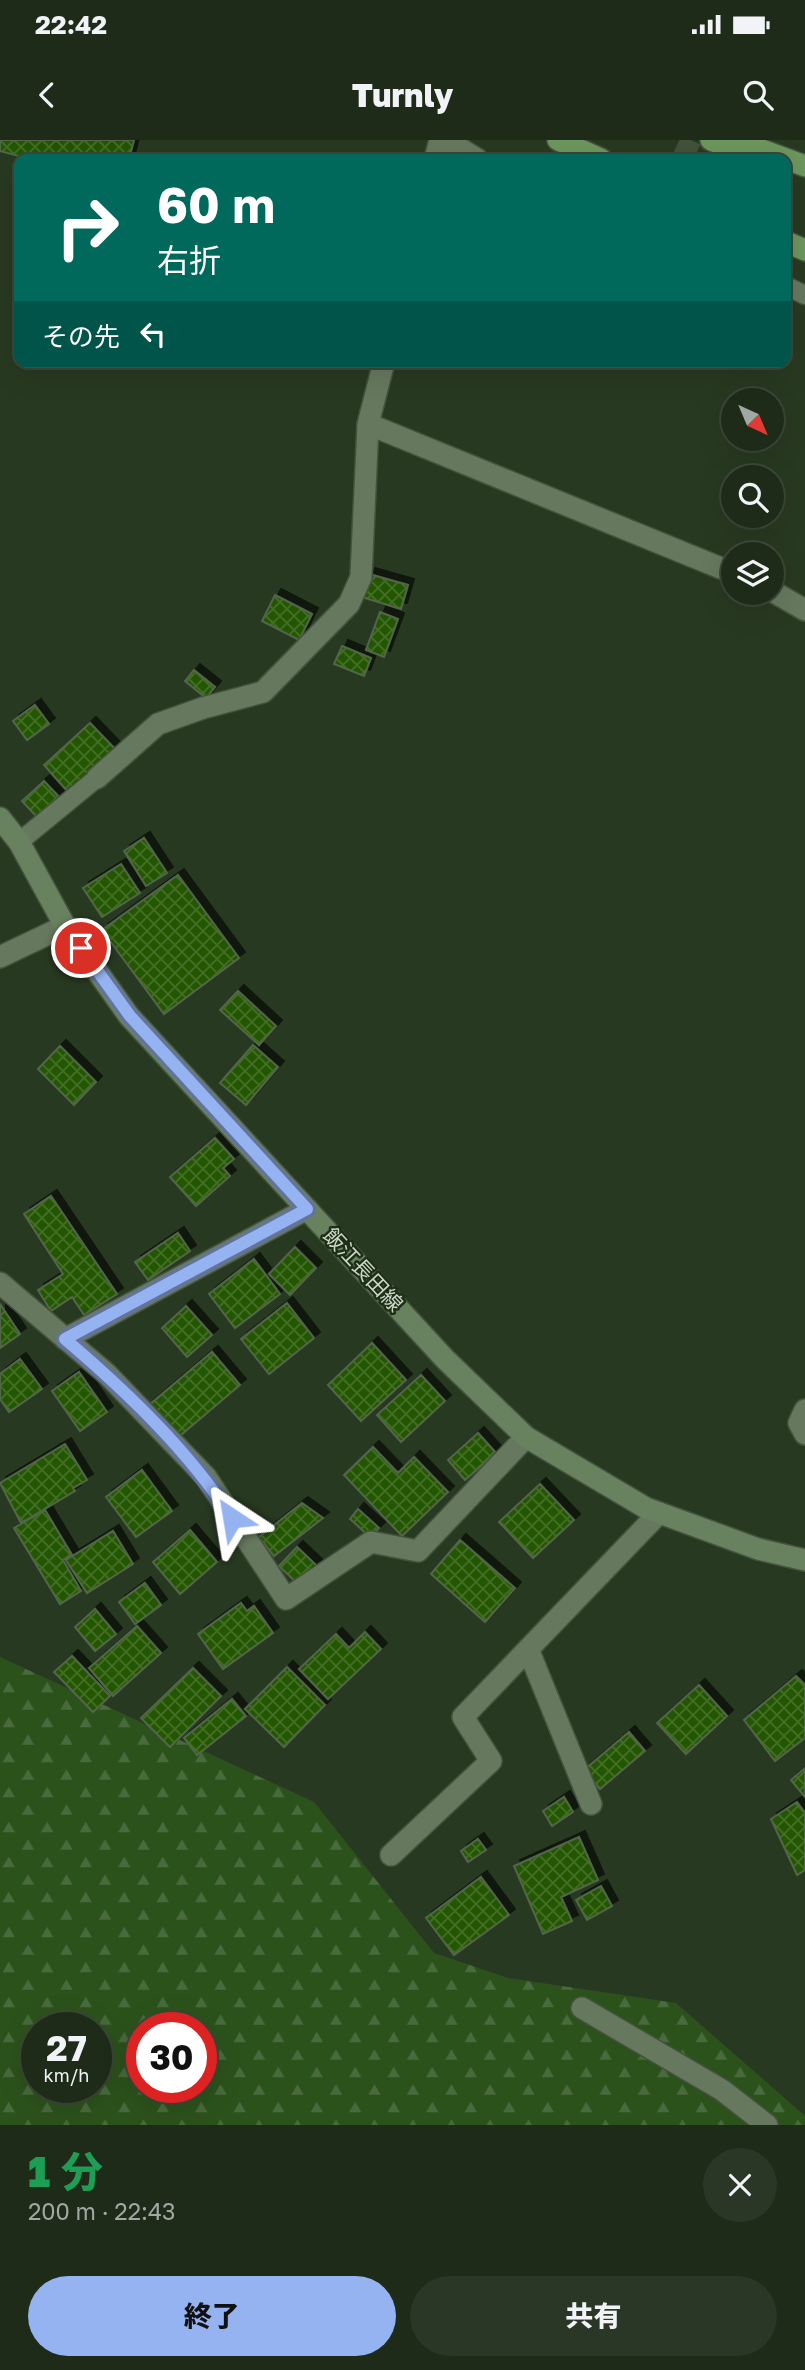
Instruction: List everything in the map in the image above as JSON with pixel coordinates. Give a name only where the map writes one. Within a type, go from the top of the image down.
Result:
[{"type":"highway","points":[[558,140],[590,154]]},
{"type":"highway","points":[[711,140],[745,154]]},
{"type":"highway","points":[[735,140],[773,154]]},
{"type":"main road","name":"飯江長田線","points":[[0,818],[19,842],[65,926],[130,1016],[445,1359],[526,1437],[659,1513],[758,1549],[805,1560]]},
{"type":"street","points":[[446,140],[469,154]]},
{"type":"street","points":[[97,778],[158,724],[203,708],[263,692],[349,604],[361,577],[368,424],[382,368]]},
{"type":"street","points":[[368,424],[721,568]]},
{"type":"street","points":[[784,598],[805,610]]},
{"type":"street","points":[[0,957],[65,926]]},
{"type":"street","points":[[65,1339],[307,1209]]},
{"type":"street","points":[[0,1283],[107,1374],[205,1477],[286,1599],[371,1542],[418,1552],[526,1437]]},
{"type":"street","points":[[805,1410],[799,1423],[805,1434]]},
{"type":"street","points":[[391,1855],[491,1761],[463,1717],[659,1513]]},
{"type":"street","points":[[528,1649],[591,1804]]},
{"type":"street","points":[[582,2008],[722,2090],[766,2125]]},
{"type":"lane","points":[[19,842],[97,778]]},
{"type":"green space","points":[[0,1657],[314,1802],[434,1953],[508,1978],[676,2003],[805,2116],[805,2125],[0,2125]]},
{"type":"building","points":[[0,140],[134,140],[130,154],[14,155],[0,151]]},
{"type":"building","points":[[369,574],[408,585],[401,609],[362,597]]},
{"type":"building","points":[[275,595],[312,614],[299,640],[262,621]]},
{"type":"building","points":[[380,612],[398,619],[384,657],[366,650]]},
{"type":"building","points":[[342,646],[371,658],[364,676],[334,664]]},
{"type":"building","points":[[194,670],[215,687],[206,698],[185,681]]},
{"type":"building","points":[[35,705],[49,724],[27,740],[13,721]]},
{"type":"building","points":[[90,723],[116,750],[69,793],[44,765]]},
{"type":"building","points":[[44,781],[60,798],[38,818],[22,801]]},
{"type":"building","points":[[144,838],[167,873],[146,886],[124,851]]},
{"type":"building","points":[[121,864],[140,893],[102,917],[83,888]]},
{"type":"building","points":[[178,875],[239,958],[164,1014],[102,930]]},
{"type":"building","points":[[238,991],[276,1026],[259,1045],[220,1010]]},
{"type":"building","points":[[253,1045],[278,1067],[246,1105],[220,1083]]},
{"type":"building","points":[[60,1046],[96,1082],[74,1105],[38,1069]]},
{"type":"building","points":[[215,1138],[234,1159],[223,1168],[230,1176],[196,1206],[170,1177]]},
{"type":"building","points":[[51,1196],[117,1294],[84,1315],[72,1297],[51,1311],[38,1290],[63,1274],[24,1214]]},
{"type":"building","points":[[178,1233],[190,1251],[148,1280],[135,1262]]},
{"type":"building","points":[[295,1247],[316,1268],[290,1295],[269,1274]]},
{"type":"building","points":[[254,1259],[280,1294],[235,1328],[209,1294]]},
{"type":"building","points":[[287,1303],[314,1338],[269,1374],[241,1339]]},
{"type":"building","points":[[0,1304],[20,1334],[0,1348]]},
{"type":"building","points":[[186,1306],[212,1335],[187,1357],[162,1328]]},
{"type":"building","points":[[372,1343],[406,1380],[361,1421],[328,1385]]},
{"type":"building","points":[[212,1352],[240,1385],[175,1440],[148,1406]]},
{"type":"building","points":[[20,1359],[42,1389],[9,1412],[0,1399],[0,1374]]},
{"type":"building","points":[[79,1372],[107,1412],[80,1431],[52,1391]]},
{"type":"building","points":[[421,1375],[445,1401],[401,1442],[377,1415]]},
{"type":"building","points":[[478,1433],[496,1453],[465,1480],[448,1460]]},
{"type":"building","points":[[65,1444],[87,1480],[73,1488],[75,1491],[21,1523],[0,1483]]},
{"type":"building","points":[[373,1447],[398,1473],[414,1457],[448,1492],[402,1536],[344,1475]]},
{"type":"building","points":[[142,1470],[172,1511],[136,1537],[106,1497]]},
{"type":"building","points":[[540,1484],[574,1520],[533,1558],[499,1522]]},
{"type":"building","points":[[302,1503],[323,1518],[274,1556],[259,1537]]},
{"type":"building","points":[[358,1509],[379,1528],[370,1537],[350,1519]]},
{"type":"building","points":[[45,1510],[72,1555],[63,1560],[81,1591],[60,1604],[14,1528]]},
{"type":"building","points":[[190,1530],[217,1562],[180,1594],[153,1562]]},
{"type":"building","points":[[113,1531],[133,1564],[87,1593],[66,1560]]},
{"type":"building","points":[[460,1540],[515,1588],[485,1622],[431,1574]]},
{"type":"building","points":[[297,1547],[317,1566],[299,1585],[279,1566]]},
{"type":"building","points":[[145,1583],[161,1605],[135,1624],[119,1602]]},
{"type":"building","points":[[241,1603],[247,1611],[254,1606],[273,1633],[223,1669],[198,1634]]},
{"type":"building","points":[[95,1609],[116,1634],[95,1651],[75,1627]]},
{"type":"building","points":[[137,1626],[161,1653],[113,1696],[89,1668]]},
{"type":"building","points":[[365,1632],[381,1649],[328,1699],[299,1669],[336,1634],[349,1648]]},
{"type":"building","points":[[72,1656],[110,1696],[93,1712],[54,1672]]},
{"type":"building","points":[[287,1667],[325,1705],[284,1747],[245,1709]]},
{"type":"building","points":[[193,1668],[221,1696],[170,1747],[141,1718]]},
{"type":"building","points":[[796,1676],[805,1685],[805,1738],[775,1761],[744,1720]]},
{"type":"building","points":[[699,1685],[727,1716],[686,1754],[657,1723]]},
{"type":"building","points":[[232,1699],[246,1716],[197,1755],[184,1738]]},
{"type":"building","points":[[629,1732],[645,1751],[600,1789],[584,1770]]},
{"type":"building","points":[[805,1768],[805,1797],[791,1780]]},
{"type":"building","points":[[564,1797],[573,1812],[552,1826],[543,1811]]},
{"type":"building","points":[[797,1802],[805,1813],[805,1870],[797,1875],[771,1819]]},
{"type":"building","points":[[579,1837],[598,1880],[561,1897],[572,1921],[543,1934],[514,1866]]},
{"type":"building","points":[[478,1839],[486,1850],[468,1862],[461,1851]]},
{"type":"building","points":[[481,1877],[509,1915],[454,1955],[426,1918]]},
{"type":"building","points":[[601,1886],[612,1906],[587,1920],[576,1900]]},
{"type":"tunnel","points":[[684,154],[691,140]]},
{"type":"route","points":[[81,948],[130,1016],[307,1209],[65,1339],[107,1374],[205,1477],[232,1518]]}]
